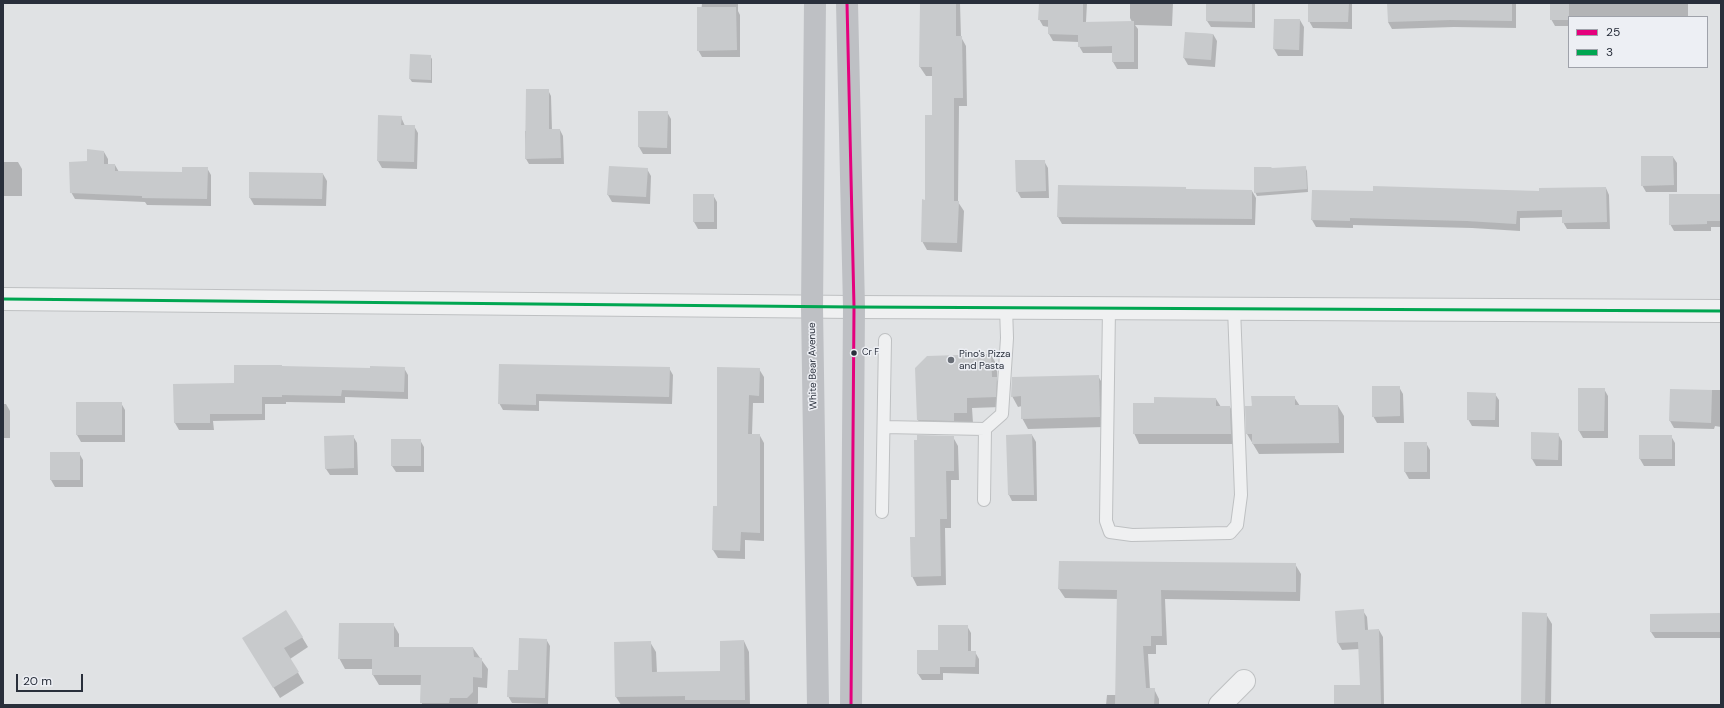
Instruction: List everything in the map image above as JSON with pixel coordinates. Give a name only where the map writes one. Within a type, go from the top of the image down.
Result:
[{"type":"main road","name":"White Bear Avenue","points":[[815,3],[812,307],[818,705]]},
{"type":"main road","points":[[847,3],[854,307],[851,705]]},
{"type":"street","points":[[3,298],[812,307],[1721,311]]},
{"type":"street","points":[[1220,705],[1244,681]]},
{"type":"lane","points":[[884,427],[985,429],[1002,414],[1007,338],[1006,307]]},
{"type":"lane","points":[[1109,308],[1106,521],[1110,532],[1132,535],[1230,533],[1237,525],[1241,494],[1234,308]]},
{"type":"lane","points":[[882,512],[885,340]]},
{"type":"lane","points":[[984,500],[985,429]]},
{"type":"building","points":[[920,3],[956,3],[956,36],[962,36],[963,98],[954,98],[954,201],[959,201],[957,243],[921,242],[922,199],[925,200],[925,115],[932,115],[932,67],[919,67]]},
{"type":"building","points":[[1039,3],[1083,3],[1083,22],[1134,21],[1134,62],[1112,62],[1112,46],[1078,47],[1078,35],[1048,34],[1048,20],[1038,20]]},
{"type":"building","points":[[1206,3],[1252,3],[1252,22],[1206,21]]},
{"type":"building","points":[[1308,3],[1349,3],[1348,22],[1308,22]]},
{"type":"building","points":[[1387,3],[1512,3],[1512,21],[1450,20],[1388,22]]},
{"type":"building","points":[[1550,3],[1569,3],[1568,20],[1550,20]]},
{"type":"building","points":[[697,7],[736,7],[737,50],[697,51]]},
{"type":"building","points":[[1274,19],[1300,19],[1299,50],[1273,49]]},
{"type":"building","points":[[1185,32],[1213,34],[1211,60],[1183,58]]},
{"type":"building","points":[[410,54],[431,55],[431,80],[409,79]]},
{"type":"building","points":[[526,89],[549,89],[549,129],[560,129],[561,158],[525,159]]},
{"type":"building","points":[[638,111],[668,111],[667,148],[638,147]]},
{"type":"building","points":[[378,115],[402,116],[401,125],[415,125],[414,162],[377,161]]},
{"type":"building","points":[[87,149],[104,151],[104,164],[115,164],[115,171],[182,172],[182,167],[208,167],[207,199],[142,198],[142,196],[70,193],[69,162],[87,161]]},
{"type":"building","points":[[1641,156],[1673,156],[1674,185],[1641,186]]},
{"type":"building","points":[[1015,160],[1045,160],[1046,191],[1016,192]]},
{"type":"building","points":[[609,166],[648,168],[646,197],[607,195]]},
{"type":"building","points":[[1306,166],[1307,189],[1254,193],[1254,167],[1272,168]]},
{"type":"building","points":[[249,172],[323,173],[322,199],[249,198]]},
{"type":"building","points":[[1058,185],[1186,187],[1186,189],[1252,190],[1252,219],[1057,217]]},
{"type":"building","points":[[1373,186],[1539,191],[1539,188],[1606,187],[1607,222],[1562,223],[1562,210],[1517,211],[1516,224],[1467,221],[1350,218],[1350,221],[1311,220],[1312,190],[1373,191]]},
{"type":"building","points":[[693,194],[714,194],[714,222],[693,222]]},
{"type":"building","points":[[1669,194],[1721,194],[1721,221],[1707,221],[1707,224],[1669,225]]},
{"type":"building","points":[[991,354],[992,377],[997,377],[996,397],[967,398],[967,413],[954,413],[954,421],[917,420],[915,368],[927,356]]},
{"type":"building","points":[[499,364],[670,367],[669,397],[536,394],[536,405],[498,404]]},
{"type":"building","points":[[234,365],[370,368],[370,366],[405,367],[404,392],[342,390],[341,396],[282,395],[282,397],[262,397],[262,414],[210,414],[210,423],[174,423],[173,384],[234,383]]},
{"type":"building","points":[[717,367],[760,368],[759,396],[749,395],[748,434],[760,434],[760,533],[741,532],[740,551],[712,550],[713,506],[717,506]]},
{"type":"building","points":[[1099,375],[1100,417],[1021,419],[1021,396],[1011,397],[1012,377]]},
{"type":"building","points":[[1372,386],[1400,386],[1400,416],[1372,417]]},
{"type":"building","points":[[1578,388],[1605,388],[1604,431],[1578,431]]},
{"type":"building","points":[[1670,389],[1712,390],[1711,423],[1669,421]]},
{"type":"building","points":[[1467,392],[1496,393],[1495,420],[1467,420]]},
{"type":"building","points":[[1251,396],[1295,396],[1295,405],[1338,405],[1339,443],[1252,444],[1252,434],[1246,434],[1245,406],[1252,406]]},
{"type":"building","points":[[1154,397],[1216,398],[1216,406],[1230,406],[1231,434],[1133,434],[1133,403],[1154,403]]},
{"type":"building","points":[[76,402],[122,402],[122,435],[76,435]]},
{"type":"building","points":[[1531,432],[1559,433],[1558,460],[1531,459]]},
{"type":"building","points":[[1032,434],[1034,495],[1008,495],[1006,435]]},
{"type":"building","points":[[354,435],[354,468],[325,469],[324,436]]},
{"type":"building","points":[[917,435],[954,436],[954,471],[946,471],[947,519],[940,519],[941,576],[911,577],[910,537],[915,537],[914,440],[917,440]]},
{"type":"building","points":[[1639,435],[1672,435],[1672,459],[1639,459]]},
{"type":"building","points":[[391,439],[421,439],[421,466],[391,466]]},
{"type":"building","points":[[1404,442],[1427,442],[1427,472],[1404,472]]},
{"type":"building","points":[[50,452],[80,452],[80,480],[50,480]]},
{"type":"building","points":[[1059,561],[1296,563],[1296,592],[1161,590],[1162,636],[1151,636],[1151,646],[1143,646],[1146,688],[1155,688],[1154,705],[1115,705],[1117,590],[1058,589]]},
{"type":"building","points":[[1364,609],[1365,630],[1379,629],[1381,705],[1334,705],[1334,685],[1360,685],[1358,642],[1337,643],[1335,611]]},
{"type":"building","points":[[286,610],[303,637],[284,648],[299,672],[273,688],[242,638]]},
{"type":"building","points":[[1522,612],[1547,613],[1545,705],[1521,705]]},
{"type":"building","points":[[1721,613],[1721,632],[1650,632],[1650,614]]},
{"type":"building","points":[[339,623],[394,623],[394,647],[473,647],[474,657],[482,658],[482,678],[473,677],[473,692],[467,698],[450,698],[449,703],[420,703],[421,675],[372,675],[372,659],[338,659]]},
{"type":"building","points":[[938,625],[968,625],[968,651],[976,651],[975,667],[940,667],[940,674],[917,674],[917,650],[938,650]]},
{"type":"building","points":[[519,638],[547,639],[545,698],[507,697],[508,670],[518,670]]},
{"type":"building","points":[[744,640],[745,700],[685,700],[685,696],[615,697],[614,642],[651,641],[652,672],[720,671],[720,641]]},
{"type":"transit line","name":"25","points":[[847,3],[854,307],[851,705]]},
{"type":"transit line","name":"3","points":[[3,299],[854,307],[1721,311]]},
{"type":"place","name":"Cr F","points":[[854,353]]},
{"type":"place","name":"Pino's Pizza and Pasta","points":[[951,360]]}]
